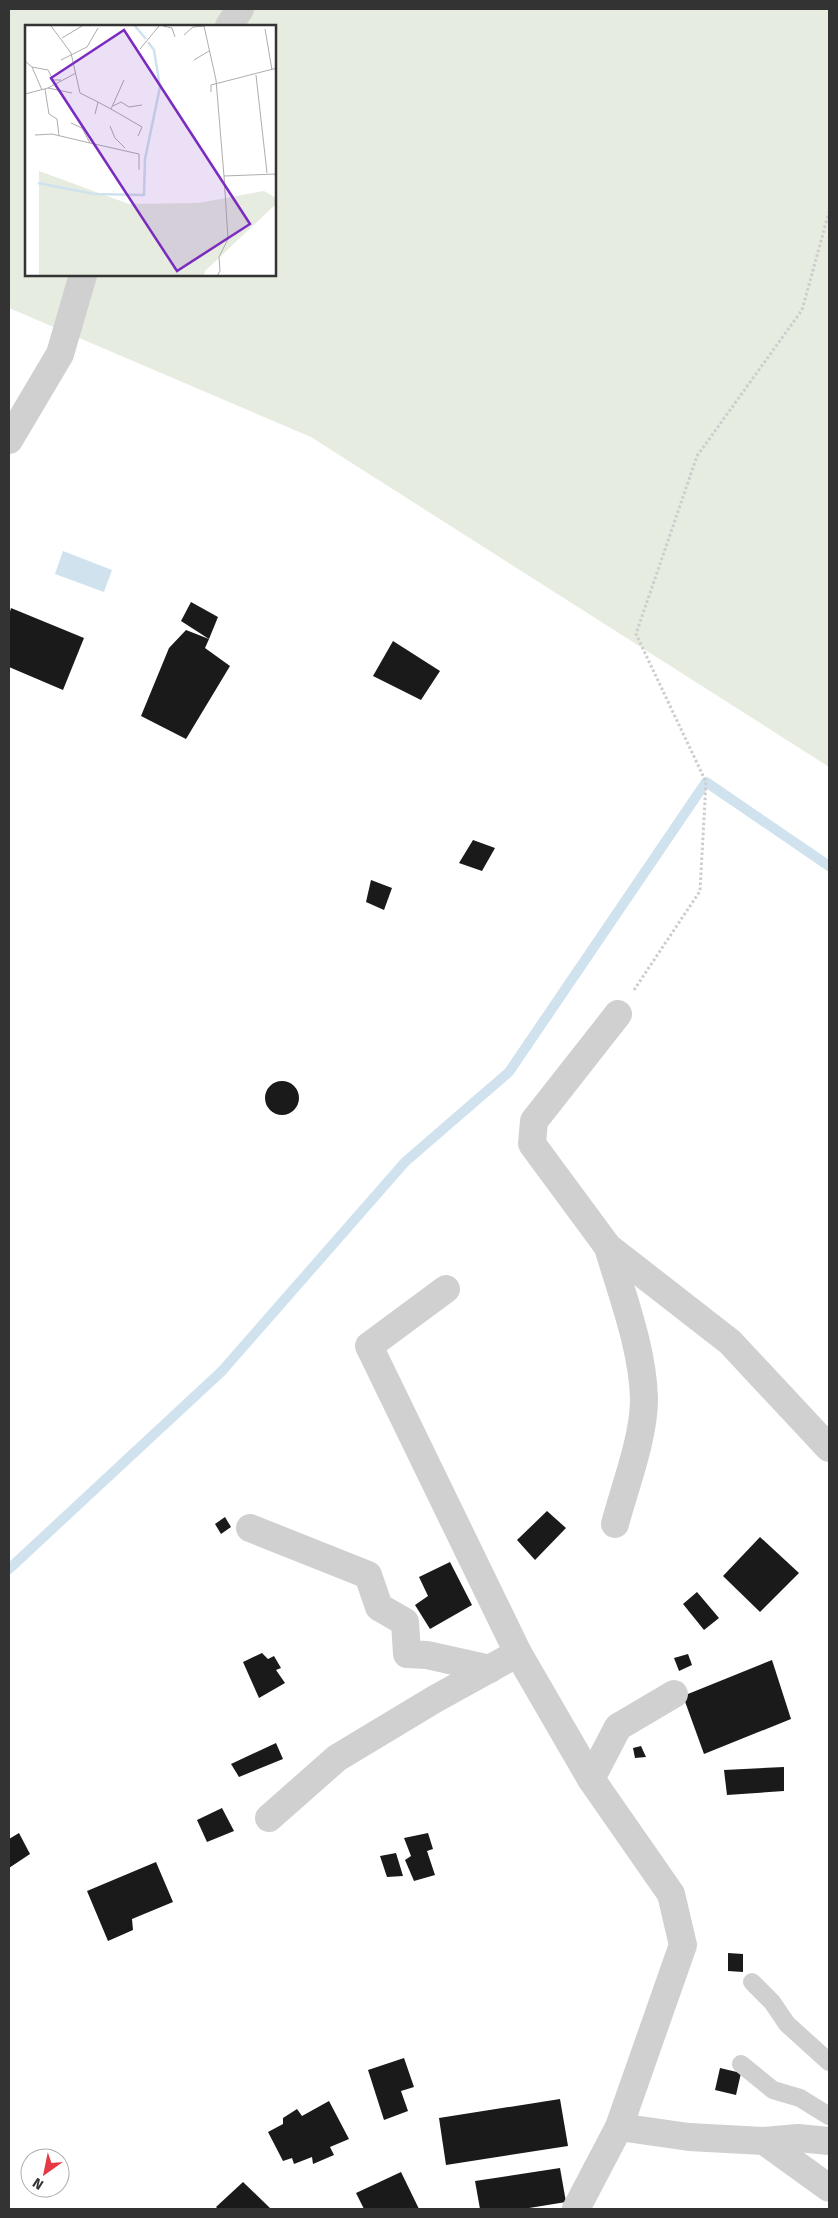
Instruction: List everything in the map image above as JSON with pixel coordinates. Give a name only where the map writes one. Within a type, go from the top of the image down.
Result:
[{"type":"street","points":[[230,25],[240,9]]},
{"type":"street","points":[[9,440],[60,354],[83,276]]},
{"type":"street","points":[[618,1014],[534,1121],[532,1144],[608,1247],[730,1342],[829,1448]]},
{"type":"street","points":[[608,1247],[639,1358],[644,1400],[638,1439],[615,1524]]},
{"type":"street","points":[[446,1289],[369,1346],[518,1653],[591,1779],[670,1894],[683,1945],[619,2127],[576,2209]]},
{"type":"street","points":[[250,1528],[368,1575],[379,1607],[405,1622],[407,1654],[427,1655],[490,1669]]},
{"type":"street","points":[[269,1818],[338,1758],[435,1699],[518,1653]]},
{"type":"street","points":[[591,1779],[618,1727],[674,1694]]},
{"type":"street","points":[[619,2127],[689,2137],[764,2142],[798,2138],[829,2141]]},
{"type":"street","points":[[764,2142],[829,2188]]},
{"type":"street","points":[[825,2209],[829,2199]]},
{"type":"lane","points":[[752,1982],[772,2002],[787,2024],[829,2062]]},
{"type":"lane","points":[[741,2064],[773,2090],[800,2098],[829,2116]]},
{"type":"path","points":[[618,1014],[700,891],[706,782],[636,634],[697,456],[802,310],[829,212]]},
{"type":"shaded area","points":[[9,9],[829,9],[829,767],[311,437],[9,308]]},
{"type":"water","points":[[63,551],[112,570],[104,592],[55,574]]},
{"type":"building","points":[[191,602],[218,617],[209,639],[181,621]]},
{"type":"building","points":[[11,608],[84,638],[63,690],[9,667],[9,615]]},
{"type":"building","points":[[186,630],[209,639],[205,648],[230,666],[186,739],[141,716],[169,648]]},
{"type":"building","points":[[393,641],[440,671],[421,700],[373,676]]},
{"type":"building","points":[[473,840],[495,848],[482,871],[459,863]]},
{"type":"building","points":[[371,880],[392,888],[384,910],[366,902]]},
{"type":"building","points":[[282,1081],[289,1082],[294,1086],[298,1091],[298,1105],[294,1110],[289,1114],[282,1115],[275,1114],[270,1110],[266,1105],[265,1098],[266,1091],[270,1086],[275,1082]]},
{"type":"building","points":[[547,1511],[566,1528],[535,1560],[517,1540]]},
{"type":"building","points":[[225,1517],[231,1527],[221,1534],[215,1524]]},
{"type":"building","points":[[760,1537],[799,1573],[760,1612],[723,1576]]},
{"type":"building","points":[[450,1562],[472,1605],[430,1629],[415,1605],[428,1596],[419,1577]]},
{"type":"building","points":[[697,1592],[719,1618],[704,1630],[683,1604]]},
{"type":"building","points":[[262,1653],[268,1659],[274,1656],[281,1668],[276,1670],[285,1683],[259,1698],[243,1662]]},
{"type":"building","points":[[688,1654],[692,1665],[679,1671],[674,1658]]},
{"type":"building","points":[[772,1660],[791,1719],[704,1754],[683,1696]]},
{"type":"building","points":[[276,1743],[283,1759],[239,1777],[231,1764]]},
{"type":"building","points":[[641,1746],[646,1757],[635,1758],[633,1748]]},
{"type":"building","points":[[784,1767],[784,1791],[727,1795],[724,1770]]},
{"type":"building","points":[[222,1808],[234,1831],[207,1842],[197,1820]]},
{"type":"building","points":[[19,1833],[30,1854],[9,1868],[9,1839]]},
{"type":"building","points":[[428,1833],[433,1849],[427,1851],[435,1875],[414,1881],[405,1860],[411,1856],[404,1838]]},
{"type":"building","points":[[396,1853],[403,1876],[387,1877],[380,1856]]},
{"type":"building","points":[[156,1862],[173,1902],[132,1919],[133,1930],[108,1941],[87,1891]]},
{"type":"building","points":[[728,1953],[743,1954],[743,1972],[728,1971]]},
{"type":"building","points":[[404,2058],[414,2087],[401,2091],[408,2111],[384,2120],[368,2070]]},
{"type":"building","points":[[720,2068],[741,2073],[736,2095],[715,2090]]},
{"type":"building","points":[[560,2099],[568,2146],[446,2165],[439,2118]]},
{"type":"building","points":[[329,2101],[349,2139],[330,2147],[334,2155],[313,2164],[312,2157],[294,2164],[292,2158],[283,2161],[268,2132],[283,2124],[283,2118],[297,2109],[302,2116]]},
{"type":"building","points":[[560,2168],[566,2202],[523,2209],[480,2209],[475,2181]]},
{"type":"building","points":[[401,2172],[419,2209],[364,2209],[356,2193]]},
{"type":"building","points":[[243,2182],[271,2209],[218,2209],[216,2207]]},
{"type":"waterway","points":[[9,1569],[222,1371],[405,1162],[509,1072],[706,782],[829,866]]}]
